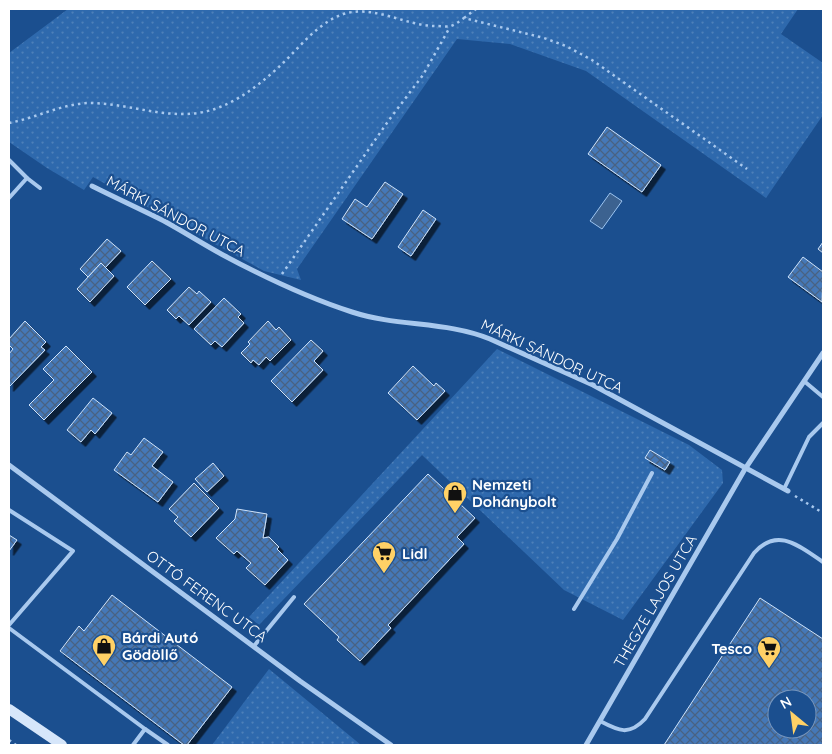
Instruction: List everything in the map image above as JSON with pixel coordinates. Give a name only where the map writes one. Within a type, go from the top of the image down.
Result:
[{"type":"main road","points":[[9,710],[62,745]]},
{"type":"street","name":"MÁRKI SÁNDOR UTCA","points":[[92,186],[165,222],[224,256],[277,282],[325,302],[354,312],[408,324],[451,327],[473,332],[593,385],[786,490]]},
{"type":"street","name":"THEGZE LAJOS UTCA","points":[[586,745],[745,469],[823,353]]},
{"type":"street","name":"OTTÓ FERENC UTCA","points":[[9,465],[358,723],[391,745]]},
{"type":"lane","points":[[9,160],[40,188]]},
{"type":"lane","points":[[9,169],[13,165]]},
{"type":"lane","points":[[9,198],[27,178]]},
{"type":"lane","points":[[804,381],[823,396]]},
{"type":"lane","points":[[786,490],[809,437],[823,423]]},
{"type":"lane","points":[[574,609],[618,539],[652,473]]},
{"type":"lane","points":[[9,510],[73,551],[9,627],[168,745]]},
{"type":"lane","points":[[600,721],[616,730],[626,730],[634,728],[645,719],[754,553],[765,542],[777,539],[790,542],[823,562]]},
{"type":"lane","points":[[254,646],[294,597]]},
{"type":"lane","points":[[133,745],[145,729]]},
{"type":"path","points":[[277,282],[389,120],[423,75],[451,26],[476,9]]},
{"type":"path","points":[[9,123],[58,109],[87,104],[100,104],[176,115],[207,112],[222,107],[263,81],[320,28],[348,13],[374,13],[424,26],[451,26]]},
{"type":"path","points":[[464,18],[544,38],[566,46],[592,60],[747,169]]},
{"type":"path","points":[[786,490],[823,513]]},
{"type":"path","points":[[9,740],[14,745]]},
{"type":"shaded area","points":[[68,9],[798,9],[781,34],[823,63],[823,115],[766,198],[586,71],[510,44],[457,39],[297,269],[301,280],[264,271],[93,177],[84,190],[9,142],[9,53]]},
{"type":"shaded area","points":[[610,193],[622,201],[602,229],[590,221]]},
{"type":"shaded area","points":[[497,349],[689,445],[722,470],[723,483],[623,620],[564,590],[422,455],[259,625],[249,617]]},
{"type":"shaded area","points":[[269,669],[361,745],[212,745]]},
{"type":"building","points":[[607,127],[661,165],[642,192],[588,154]]},
{"type":"building","points":[[385,182],[403,194],[372,239],[342,219],[355,199],[367,207]]},
{"type":"building","points":[[423,210],[436,219],[411,256],[398,247]]},
{"type":"building","points":[[107,239],[121,251],[105,268],[101,263],[88,277],[80,269]]},
{"type":"building","points":[[823,242],[823,253],[818,249]]},
{"type":"building","points":[[803,257],[823,272],[822,302],[788,277]]},
{"type":"building","points":[[152,261],[171,279],[145,305],[127,287]]},
{"type":"building","points":[[101,263],[114,276],[90,302],[77,289]]},
{"type":"building","points":[[189,287],[197,294],[199,291],[211,302],[189,325],[179,316],[176,319],[167,310]]},
{"type":"building","points":[[224,298],[241,314],[238,317],[244,323],[222,347],[215,341],[211,345],[194,329]]},
{"type":"building","points":[[25,321],[46,342],[41,347],[45,350],[9,387],[9,354],[13,349],[9,345],[9,339]]},
{"type":"building","points":[[268,321],[276,330],[279,327],[291,340],[270,361],[266,357],[259,365],[253,360],[251,363],[241,353],[250,344],[248,342]]},
{"type":"building","points":[[311,340],[323,351],[314,361],[323,370],[292,402],[271,381]]},
{"type":"building","points":[[66,346],[92,372],[44,420],[29,405],[54,380],[43,369]]},
{"type":"building","points":[[413,366],[434,386],[436,383],[445,391],[417,420],[388,393]]},
{"type":"building","points":[[93,398],[112,413],[95,434],[91,430],[81,442],[67,430]]},
{"type":"building","points":[[144,438],[163,452],[152,466],[173,482],[158,502],[114,470],[127,452],[131,455]]},
{"type":"building","points":[[650,450],[670,462],[665,470],[645,458]]},
{"type":"building","points":[[213,463],[224,476],[207,492],[195,479]]},
{"type":"building","name":"Lidl","points":[[428,474],[475,518],[457,537],[464,544],[388,625],[391,628],[360,661],[337,640],[339,637],[304,604]]},
{"type":"building","points":[[194,483],[219,508],[191,537],[174,521],[178,517],[169,509]]},
{"type":"building","points":[[237,509],[267,514],[263,538],[269,537],[288,560],[265,585],[246,568],[251,563],[237,551],[234,554],[216,538],[235,519]]},
{"type":"building","points":[[9,535],[17,540],[9,551]]},
{"type":"building","points":[[112,595],[232,687],[187,745],[184,745],[60,651],[79,626],[84,631]]},
{"type":"building","name":"Tesco","points":[[760,598],[823,639],[823,745],[664,745]]},
{"type":"place","name":"Nemzeti Dohánybolt","points":[[455,514]]},
{"type":"place","name":"Lidl","points":[[384,574]]},
{"type":"place","name":"Bárdi Autó Gödöllő","points":[[104,667]]},
{"type":"place","name":"Tesco","points":[[769,669]]}]
